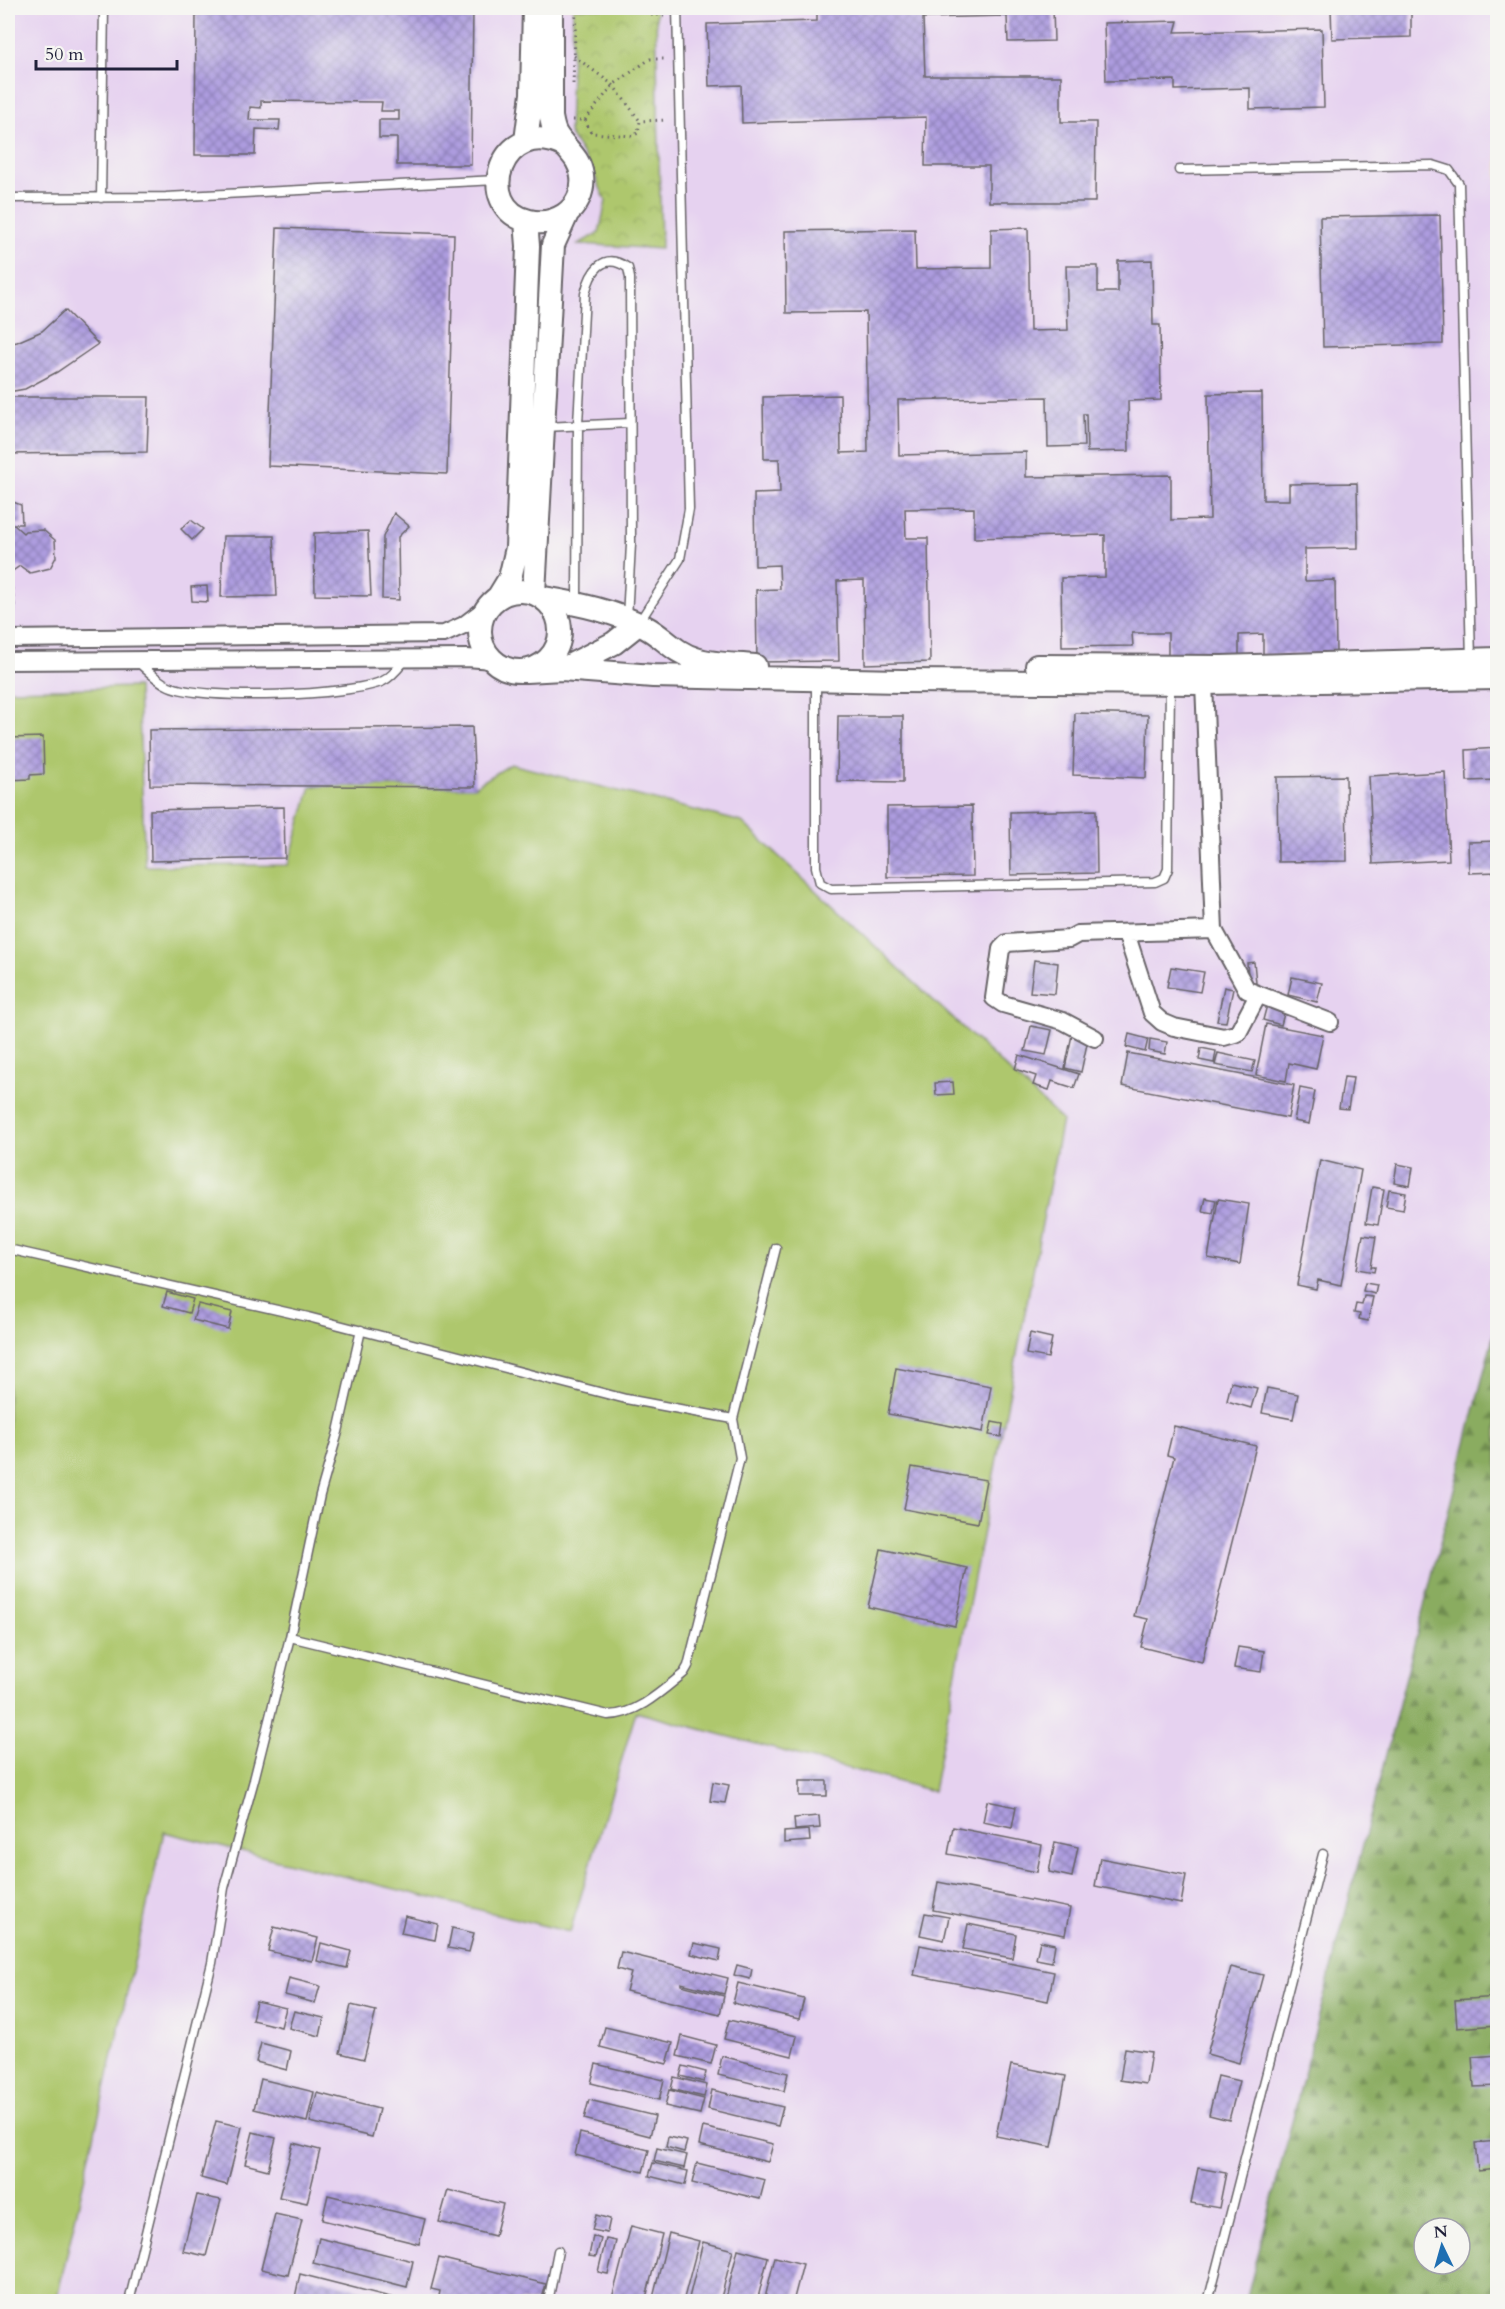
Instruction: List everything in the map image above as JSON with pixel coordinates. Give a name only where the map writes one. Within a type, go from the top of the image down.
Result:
[{"type":"street","points":[[526,141],[532,94],[534,8]]},
{"type":"street","points":[[526,671],[548,660],[560,639],[558,616],[539,595],[554,245],[567,214],[579,198],[583,179],[578,161],[555,133],[551,117],[551,8]]},
{"type":"street","points":[[565,146],[546,139],[526,141],[506,156],[500,168],[498,180],[500,193],[506,205],[526,221],[540,223],[554,221],[567,214]]},
{"type":"street","points":[[492,660],[482,645],[479,627],[492,603],[510,578],[517,548],[526,292],[526,221]]},
{"type":"street","points":[[8,639],[444,634],[464,625],[510,591],[522,590],[607,610],[648,628],[679,652],[697,660],[758,666],[1222,667],[1497,659]]},
{"type":"street","points":[[562,669],[614,644],[633,621]]},
{"type":"street","points":[[8,662],[467,658],[492,660],[508,669],[526,671],[562,669],[653,676],[816,681],[1204,683],[1497,678]]},
{"type":"street","points":[[1204,683],[1214,930],[1247,990],[1330,1022]]},
{"type":"street","points":[[1095,1038],[1063,1021],[1003,1004],[994,998],[1001,949],[1007,944],[1069,939],[1078,934],[1214,930]]},
{"type":"street","points":[[1126,933],[1152,1013],[1162,1022],[1174,1027],[1224,1037],[1238,1034],[1258,995]]},
{"type":"lane","points":[[101,198],[104,8]]},
{"type":"lane","points":[[633,621],[680,559],[689,509],[677,11]]},
{"type":"lane","points":[[1179,170],[1433,165],[1449,170],[1459,184],[1471,660]]},
{"type":"lane","points":[[8,198],[242,194],[498,180]]},
{"type":"lane","points":[[577,603],[578,424],[585,294],[589,277],[595,269],[611,261],[628,268],[630,278],[630,588],[633,621]]},
{"type":"lane","points":[[545,427],[630,423]]},
{"type":"lane","points":[[137,661],[161,682],[171,687],[209,694],[311,693],[368,686],[385,680],[406,658]]},
{"type":"lane","points":[[816,681],[816,867],[820,883],[831,889],[1155,882],[1164,878],[1168,869],[1170,683]]},
{"type":"lane","points":[[290,1637],[608,1715],[617,1715],[646,1702],[684,1673],[688,1665],[740,1458],[733,1419],[776,1248]]},
{"type":"lane","points":[[8,1249],[361,1330],[626,1399],[733,1419]]},
{"type":"lane","points":[[129,2301],[212,1963],[224,1888],[290,1637],[320,1495],[338,1432],[361,1330]]},
{"type":"lane","points":[[1208,2301],[1323,1854]]},
{"type":"lane","points":[[548,2301],[558,2251]]},
{"type":"path","points":[[642,8],[649,15],[677,11]]},
{"type":"path","points":[[573,88],[577,9]]},
{"type":"path","points":[[574,56],[613,85],[640,121],[638,133],[633,136],[591,133],[585,120]]},
{"type":"path","points":[[585,120],[613,85],[650,59],[679,58]]},
{"type":"path","points":[[640,121],[680,119]]},
{"type":"path","points":[[572,120],[585,120]]},
{"type":"shaded area","points":[[8,8],[1497,8],[1497,2301],[8,2302]]},
{"type":"green space","points":[[573,8],[656,8],[661,249],[578,244],[599,233],[606,201],[592,170],[569,133]]},
{"type":"green space","points":[[138,687],[145,866],[288,865],[311,786],[474,787],[511,764],[742,822],[1062,1120],[933,1791],[636,1712],[570,1932],[164,1832],[56,2302],[8,2301],[8,690]]},
{"type":"green space","points":[[1497,1321],[1497,2301],[1246,2301]]},
{"type":"building","points":[[196,8],[473,8],[471,165],[397,165],[397,138],[379,138],[379,120],[399,120],[399,111],[381,111],[382,102],[261,101],[261,108],[250,107],[249,120],[280,120],[279,130],[256,129],[255,155],[195,155]]},
{"type":"building","points":[[817,8],[1053,8],[1054,41],[1008,42],[1007,16],[923,18],[925,76],[1061,76],[1061,122],[1096,122],[1095,202],[989,202],[989,166],[925,166],[926,117],[742,123],[741,85],[709,86],[707,24],[817,21]]},
{"type":"building","points":[[1331,8],[1411,8],[1411,37],[1332,39]]},
{"type":"building","points":[[1178,21],[1175,32],[1322,29],[1324,107],[1250,109],[1250,88],[1175,90],[1175,80],[1106,81],[1104,23]]},
{"type":"building","points":[[1440,215],[1443,344],[1323,347],[1320,217]]},
{"type":"building","points":[[277,228],[454,234],[447,474],[268,466]]},
{"type":"building","points":[[1028,228],[1030,331],[1068,330],[1066,266],[1098,266],[1098,292],[1118,292],[1118,261],[1152,260],[1153,325],[1160,325],[1161,400],[1128,401],[1129,451],[1087,452],[1086,414],[1083,414],[1084,446],[1048,447],[1047,397],[898,400],[899,455],[1026,452],[1026,477],[1171,475],[1171,520],[1210,519],[1208,394],[1262,393],[1263,500],[1289,500],[1289,484],[1357,483],[1358,548],[1305,549],[1305,581],[1335,580],[1336,654],[1263,655],[1263,634],[1239,635],[1239,663],[1168,664],[1168,633],[1132,633],[1133,646],[1062,647],[1061,578],[1105,577],[1105,535],[974,538],[974,508],[905,509],[906,538],[928,538],[930,662],[865,664],[864,580],[837,581],[839,661],[757,662],[756,590],[780,589],[779,565],[755,566],[754,494],[780,493],[779,459],[764,459],[763,397],[840,395],[841,453],[868,452],[866,312],[786,313],[785,231],[915,229],[916,269],[991,268],[991,229]]},
{"type":"building","points":[[65,310],[98,344],[57,372],[25,389],[8,392],[8,344],[42,331]]},
{"type":"building","points":[[8,397],[149,397],[147,452],[8,454]]},
{"type":"building","points":[[8,500],[21,505],[22,524],[13,524],[23,533],[43,530],[55,540],[56,557],[50,568],[30,573],[20,566],[8,574]]},
{"type":"building","points":[[394,513],[409,526],[398,537],[399,600],[382,599],[383,537]]},
{"type":"building","points":[[191,520],[203,529],[192,540],[181,529]]},
{"type":"building","points":[[368,531],[371,596],[315,595],[314,533]]},
{"type":"building","points":[[223,536],[274,536],[277,596],[221,597]]},
{"type":"building","points":[[8,578],[12,585],[15,607],[13,613],[8,617]]},
{"type":"building","points":[[207,586],[208,602],[192,601],[191,587]]},
{"type":"building","points":[[1075,713],[1148,715],[1146,778],[1073,775]]},
{"type":"building","points":[[838,716],[903,716],[903,782],[837,781]]},
{"type":"building","points":[[472,727],[475,787],[150,785],[149,730]]},
{"type":"building","points":[[43,737],[44,774],[30,775],[30,779],[8,780],[8,738]]},
{"type":"building","points":[[1498,748],[1498,780],[1467,781],[1466,750]]},
{"type":"building","points":[[1445,772],[1449,860],[1373,864],[1369,776]]},
{"type":"building","points":[[1346,776],[1347,861],[1278,862],[1277,777]]},
{"type":"building","points":[[972,806],[973,876],[887,877],[887,807]]},
{"type":"building","points":[[284,807],[285,858],[151,861],[150,810]]},
{"type":"building","points":[[1096,810],[1097,873],[1011,875],[1010,812]]},
{"type":"building","points":[[1498,841],[1498,872],[1469,873],[1468,842]]},
{"type":"building","points":[[1034,960],[1058,963],[1055,994],[1030,992]]},
{"type":"building","points":[[1254,962],[1256,983],[1249,984],[1247,963]]},
{"type":"building","points":[[1171,967],[1204,972],[1200,992],[1167,987]]},
{"type":"building","points":[[1292,977],[1322,983],[1317,1002],[1288,995]]},
{"type":"building","points":[[1224,987],[1233,989],[1226,1022],[1217,1021]]},
{"type":"building","points":[[1267,1005],[1285,1010],[1281,1025],[1263,1020]]},
{"type":"building","points":[[1266,1024],[1323,1035],[1316,1069],[1289,1063],[1286,1081],[1256,1075]]},
{"type":"building","points":[[1031,1026],[1052,1030],[1046,1055],[1025,1051]]},
{"type":"building","points":[[1129,1034],[1148,1039],[1145,1052],[1126,1047]]},
{"type":"building","points":[[1072,1035],[1088,1039],[1081,1072],[1065,1068]]},
{"type":"building","points":[[1150,1039],[1167,1042],[1165,1054],[1149,1051]]},
{"type":"building","points":[[1201,1048],[1216,1051],[1214,1063],[1199,1060]]},
{"type":"building","points":[[1128,1053],[1294,1085],[1288,1118],[1122,1086]]},
{"type":"building","points":[[1218,1053],[1255,1061],[1252,1072],[1215,1065]]},
{"type":"building","points":[[1019,1055],[1079,1074],[1074,1088],[1052,1081],[1049,1090],[1033,1085],[1036,1076],[1015,1069]]},
{"type":"building","points":[[1344,1077],[1353,1078],[1348,1109],[1339,1108]]},
{"type":"building","points":[[953,1082],[954,1094],[936,1095],[935,1083]]},
{"type":"building","points":[[1300,1088],[1315,1091],[1309,1124],[1294,1121]]},
{"type":"building","points":[[1320,1160],[1361,1170],[1341,1285],[1318,1280],[1316,1289],[1297,1285]]},
{"type":"building","points":[[1397,1164],[1413,1167],[1410,1186],[1394,1183]]},
{"type":"building","points":[[1372,1187],[1384,1189],[1378,1225],[1366,1223]]},
{"type":"building","points":[[1389,1190],[1406,1193],[1403,1210],[1386,1207]]},
{"type":"building","points":[[1205,1198],[1216,1200],[1213,1213],[1202,1211]]},
{"type":"building","points":[[1218,1199],[1249,1204],[1240,1264],[1208,1258]]},
{"type":"building","points":[[1363,1235],[1376,1237],[1371,1267],[1375,1267],[1374,1272],[1357,1269]]},
{"type":"building","points":[[1365,1283],[1377,1285],[1375,1294],[1363,1291]]},
{"type":"building","points":[[167,1292],[193,1299],[189,1313],[163,1306]]},
{"type":"building","points":[[1364,1296],[1373,1297],[1368,1321],[1359,1319],[1360,1314],[1354,1313],[1356,1304],[1362,1305]]},
{"type":"building","points":[[198,1304],[232,1312],[228,1329],[193,1320]]},
{"type":"building","points":[[1030,1333],[1052,1338],[1048,1358],[1026,1354]]},
{"type":"building","points":[[896,1368],[991,1386],[983,1432],[888,1414]]},
{"type":"building","points":[[1231,1382],[1257,1388],[1251,1408],[1227,1401]]},
{"type":"building","points":[[1267,1388],[1298,1394],[1293,1419],[1262,1413]]},
{"type":"building","points":[[992,1422],[1003,1424],[1001,1437],[989,1435]]},
{"type":"building","points":[[1174,1426],[1256,1446],[1202,1662],[1141,1647],[1148,1619],[1134,1616],[1174,1457],[1167,1455]]},
{"type":"building","points":[[912,1467],[986,1480],[978,1523],[904,1509]]},
{"type":"building","points":[[881,1549],[967,1568],[955,1626],[868,1607]]},
{"type":"building","points":[[1238,1647],[1264,1651],[1261,1672],[1234,1668]]},
{"type":"building","points":[[799,1781],[827,1781],[827,1796],[799,1796]]},
{"type":"building","points":[[713,1782],[729,1785],[725,1803],[710,1801]]},
{"type":"building","points":[[987,1801],[1016,1807],[1012,1828],[983,1822]]},
{"type":"building","points":[[819,1816],[820,1828],[795,1830],[794,1818]]},
{"type":"building","points":[[953,1827],[1042,1845],[1037,1872],[948,1854]]},
{"type":"building","points":[[809,1830],[810,1841],[784,1843],[784,1832]]},
{"type":"building","points":[[1055,1842],[1078,1847],[1072,1877],[1049,1872]]},
{"type":"building","points":[[1100,1858],[1186,1875],[1181,1904],[1095,1886]]},
{"type":"building","points":[[938,1882],[1070,1908],[1065,1935],[933,1910]]},
{"type":"building","points":[[925,1913],[949,1917],[944,1940],[920,1935]]},
{"type":"building","points":[[405,1916],[438,1924],[435,1940],[401,1933]]},
{"type":"building","points":[[968,1924],[1016,1934],[1012,1958],[963,1949]]},
{"type":"building","points":[[274,1927],[318,1938],[312,1961],[268,1951]]},
{"type":"building","points":[[452,1928],[474,1933],[469,1952],[448,1948]]},
{"type":"building","points":[[1040,1941],[1055,1944],[1052,1962],[1036,1959]]},
{"type":"building","points":[[321,1943],[351,1951],[347,1968],[317,1961]]},
{"type":"building","points":[[694,1943],[721,1949],[719,1961],[691,1954]]},
{"type":"building","points":[[920,1945],[1054,1972],[1048,2001],[914,1975]]},
{"type":"building","points":[[621,1952],[728,1978],[724,1994],[681,1983],[681,1985],[724,1996],[720,2014],[626,1991],[631,1973],[617,1969]]},
{"type":"building","points":[[737,1965],[752,1969],[750,1979],[734,1975]]},
{"type":"building","points":[[1231,1967],[1263,1975],[1239,2063],[1207,2054]]},
{"type":"building","points":[[289,1978],[320,1986],[315,2003],[285,1995]]},
{"type":"building","points":[[738,1983],[804,1999],[799,2019],[733,2003]]},
{"type":"building","points":[[1498,1997],[1498,2025],[1457,2028],[1455,2000]]},
{"type":"building","points":[[256,2001],[286,2008],[281,2027],[252,2020]]},
{"type":"building","points":[[351,2005],[376,2011],[364,2059],[340,2053]]},
{"type":"building","points":[[294,2011],[324,2018],[320,2036],[289,2028]]},
{"type":"building","points":[[729,2020],[797,2036],[792,2056],[724,2039]]},
{"type":"building","points":[[605,2027],[673,2043],[667,2064],[600,2047]]},
{"type":"building","points":[[682,2036],[716,2045],[711,2064],[677,2056]]},
{"type":"building","points":[[261,2043],[291,2051],[287,2070],[256,2062]]},
{"type":"building","points":[[1125,2048],[1151,2052],[1146,2084],[1120,2080]]},
{"type":"building","points":[[1498,2055],[1498,2086],[1474,2087],[1472,2057]]},
{"type":"building","points":[[722,2056],[788,2073],[784,2091],[718,2075]]},
{"type":"building","points":[[596,2064],[664,2080],[659,2100],[591,2083]]},
{"type":"building","points":[[1011,2065],[1066,2076],[1052,2147],[996,2136]]},
{"type":"building","points":[[683,2066],[706,2072],[704,2082],[680,2076]]},
{"type":"building","points":[[1218,2076],[1239,2081],[1229,2120],[1209,2115]]},
{"type":"building","points":[[674,2077],[707,2085],[704,2097],[671,2089]]},
{"type":"building","points":[[261,2079],[314,2092],[307,2122],[254,2109]]},
{"type":"building","points":[[669,2090],[704,2099],[700,2114],[665,2106]]},
{"type":"building","points":[[712,2090],[783,2107],[778,2126],[708,2109]]},
{"type":"building","points":[[317,2093],[379,2109],[372,2137],[310,2122]]},
{"type":"building","points":[[589,2100],[655,2116],[650,2136],[584,2119]]},
{"type":"building","points":[[216,2121],[242,2127],[227,2185],[201,2178]]},
{"type":"building","points":[[703,2127],[773,2144],[768,2162],[699,2145]]},
{"type":"building","points":[[253,2132],[276,2138],[268,2170],[245,2164]]},
{"type":"building","points":[[580,2133],[649,2150],[643,2172],[575,2155]]},
{"type":"building","points":[[668,2137],[687,2141],[684,2152],[666,2147]]},
{"type":"building","points":[[1498,2141],[1498,2169],[1478,2171],[1475,2143]]},
{"type":"building","points":[[293,2143],[320,2150],[307,2203],[279,2197]]},
{"type":"building","points":[[657,2148],[687,2155],[684,2168],[654,2161]]},
{"type":"building","points":[[653,2163],[688,2171],[685,2185],[649,2176]]},
{"type":"building","points":[[697,2163],[765,2180],[760,2199],[692,2183]]},
{"type":"building","points":[[1198,2168],[1226,2173],[1219,2208],[1191,2203]]},
{"type":"building","points":[[448,2190],[503,2204],[495,2236],[439,2222]]},
{"type":"building","points":[[197,2195],[221,2200],[206,2256],[183,2251]]},
{"type":"building","points":[[328,2195],[425,2219],[419,2244],[322,2220]]},
{"type":"building","points":[[275,2214],[302,2220],[288,2275],[261,2269]]},
{"type":"building","points":[[596,2215],[610,2219],[607,2233],[592,2230]]},
{"type":"building","points":[[631,2226],[662,2234],[645,2302],[611,2302]]},
{"type":"building","points":[[669,2233],[699,2241],[683,2302],[652,2302]]},
{"type":"building","points":[[593,2236],[601,2239],[596,2257],[589,2256]]},
{"type":"building","points":[[319,2238],[413,2261],[407,2287],[313,2263]]},
{"type":"building","points":[[606,2239],[616,2241],[608,2274],[598,2272]]},
{"type":"building","points":[[703,2242],[733,2250],[720,2302],[688,2302]]},
{"type":"building","points":[[738,2249],[768,2257],[757,2302],[725,2302]]},
{"type":"building","points":[[775,2257],[803,2264],[793,2302],[764,2302]]},
{"type":"building","points":[[439,2258],[546,2284],[541,2302],[438,2302],[440,2291],[431,2289]]},
{"type":"building","points":[[300,2274],[406,2301],[406,2302],[294,2302]]}]
